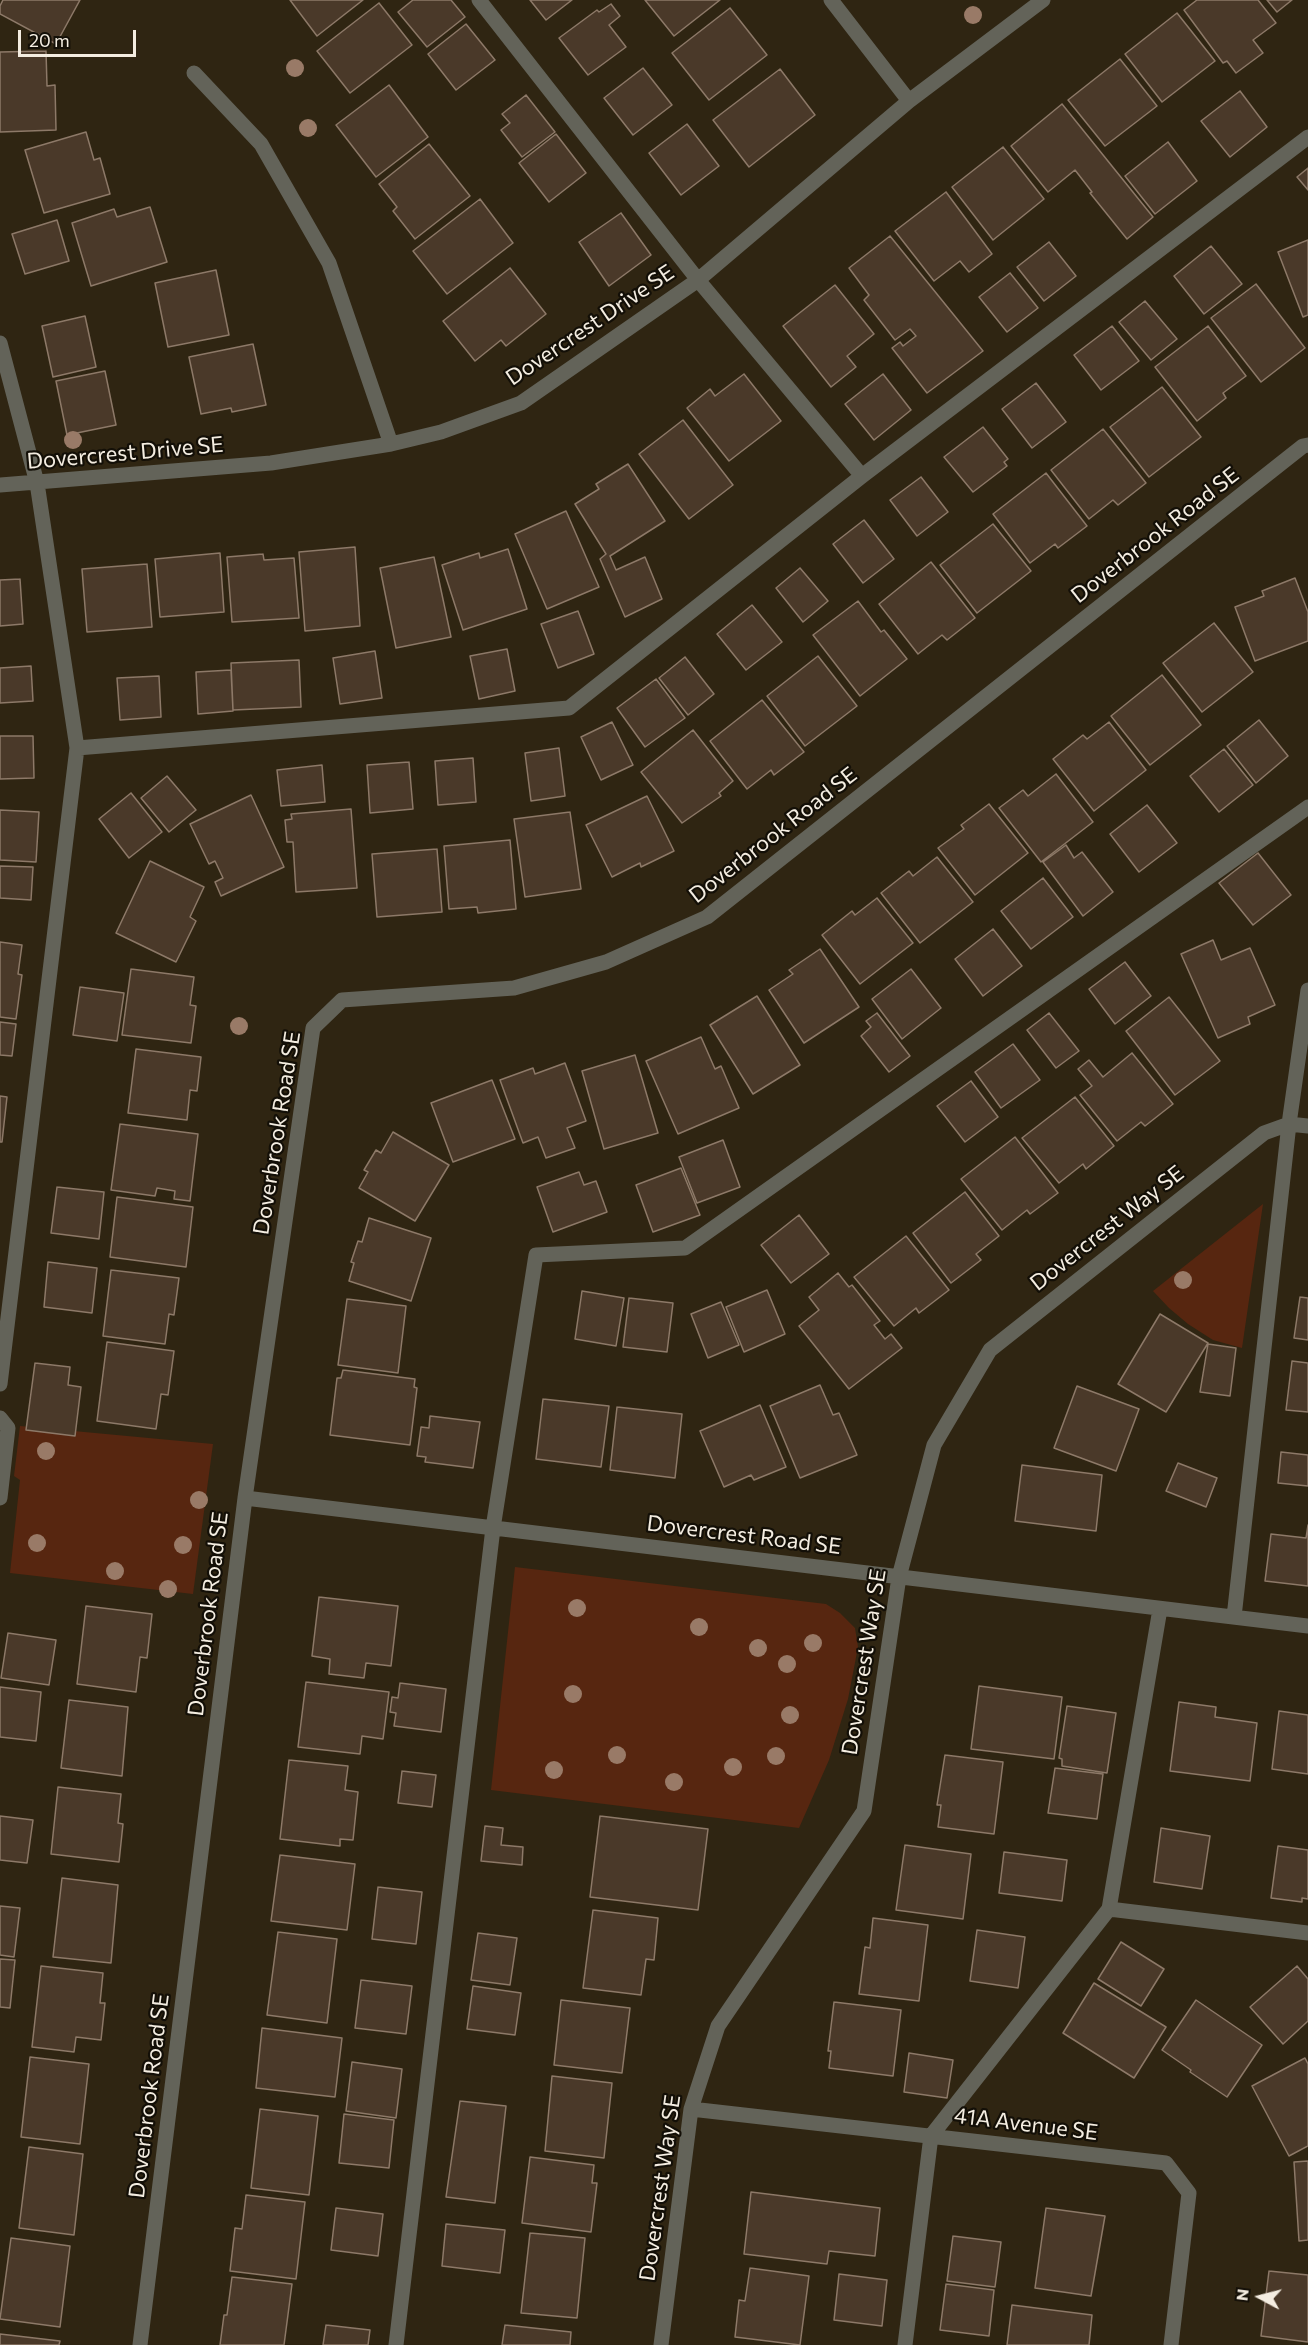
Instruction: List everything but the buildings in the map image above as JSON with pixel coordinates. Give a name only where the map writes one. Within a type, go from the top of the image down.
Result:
[{"type":"street","points":[[479,0],[698,280],[862,476]]},
{"type":"street","points":[[831,0],[909,101]]},
{"type":"street","name":"Dovercrest Drive SE","points":[[0,485],[271,463],[391,444],[441,432],[521,403],[698,280],[909,101],[1043,0]]},
{"type":"street","points":[[194,73],[261,144],[329,263],[391,444]]},
{"type":"street","points":[[77,748],[569,708],[862,476],[1308,136]]},
{"type":"street","points":[[0,342],[37,483],[77,748],[0,1384]]},
{"type":"street","name":"Doverbrook Road SE","points":[[140,2345],[245,1498],[313,1028],[342,1000],[514,987],[606,962],[707,917],[1303,446],[1308,445]]},
{"type":"street","points":[[396,2345],[493,1528],[536,1255],[685,1248],[1308,807]]},
{"type":"street","points":[[1234,1617],[1289,1124],[1308,990]]},
{"type":"street","name":"Dovercrest Way SE","points":[[661,2345],[691,2109],[718,2026],[864,1811],[899,1577],[934,1445],[990,1350],[1264,1133],[1289,1124],[1308,1126]]},
{"type":"street","points":[[0,1418],[8,1428],[0,1498]]},
{"type":"street","name":"Dovercrest Road SE","points":[[245,1498],[1308,1626]]},
{"type":"street","points":[[905,2345],[931,2136],[1109,1909],[1160,1609]]},
{"type":"street","points":[[1109,1909],[1308,1933]]},
{"type":"street","name":"41A Avenue SE","points":[[691,2109],[1166,2163],[1189,2193],[1171,2345]]},
{"type":"shaded area","points":[[1263,1204],[1242,1348],[1213,1340],[1188,1324],[1153,1291]]},
{"type":"shaded area","points":[[20,1426],[213,1444],[193,1594],[10,1573],[20,1480],[14,1476]]},
{"type":"shaded area","points":[[515,1567],[826,1604],[840,1613],[855,1628],[858,1647],[848,1699],[829,1760],[799,1828],[491,1790]]}]
